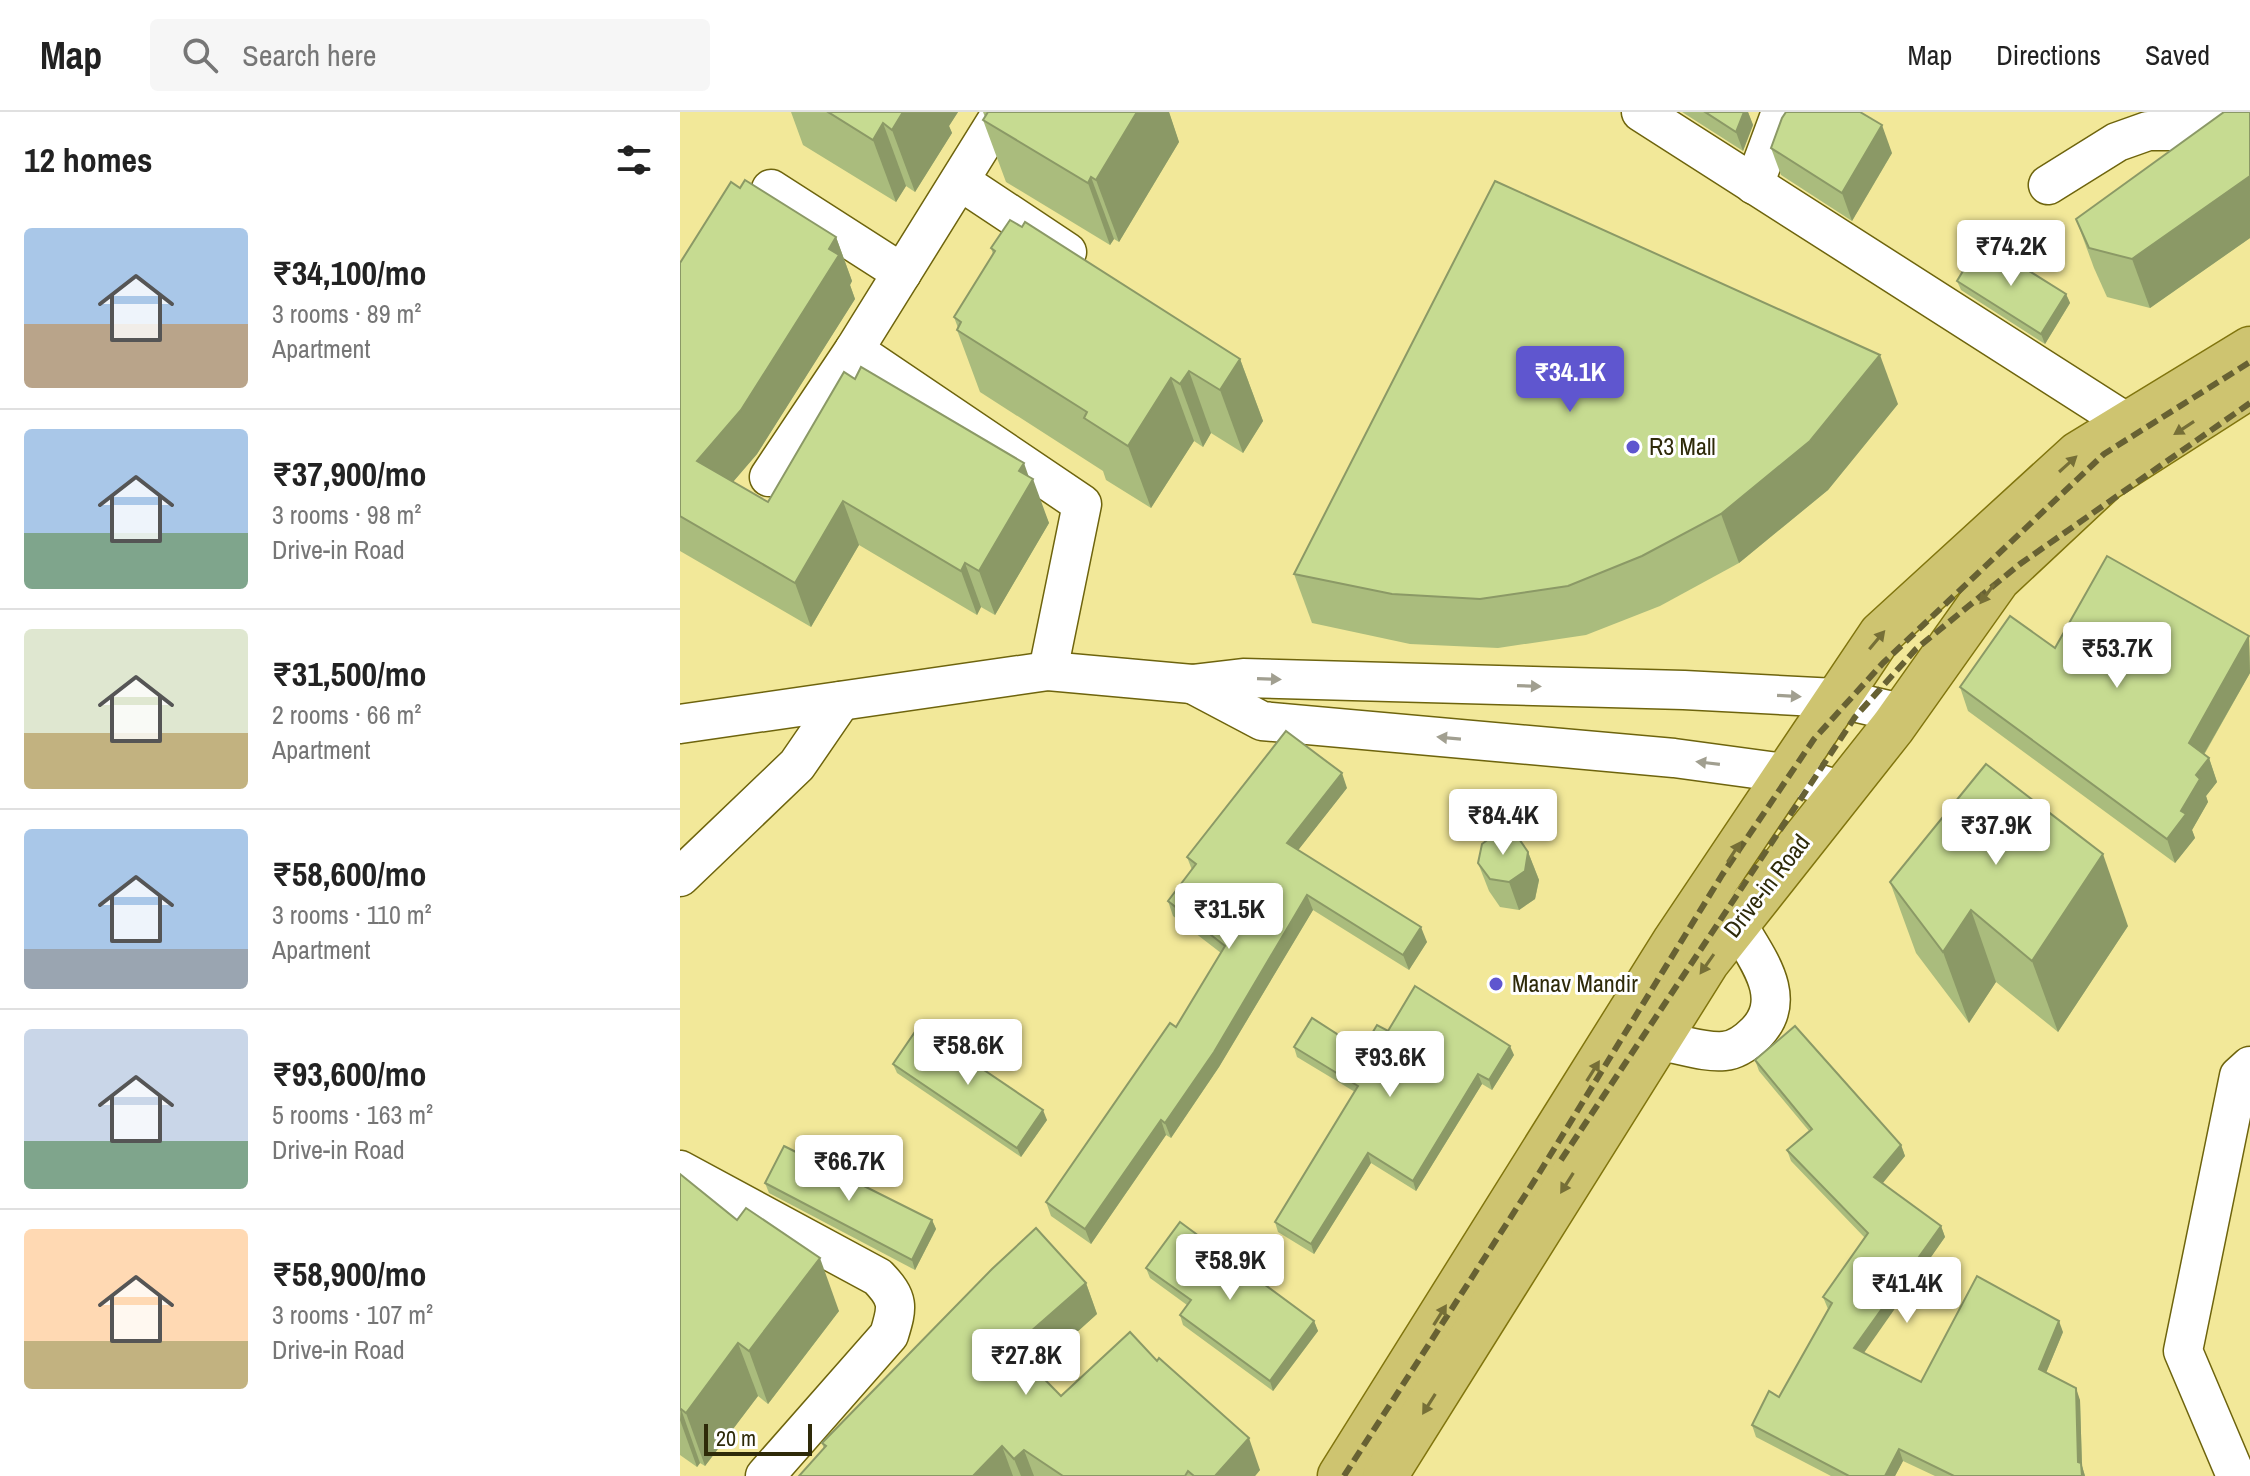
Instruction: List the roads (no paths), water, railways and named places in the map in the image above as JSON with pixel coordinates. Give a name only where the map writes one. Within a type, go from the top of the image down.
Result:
[{"type":"main road","name":"Drive-in Road","points":[[1360,1475],[1573,1103],[1785,773],[1881,634],[2078,454],[2250,349]]},
{"type":"main road","name":"Drive-in Road","points":[[1360,1475],[1657,1041],[1707,962],[1842,791],[1998,579],[2105,479],[2250,386]]},
{"type":"street","points":[[769,477],[854,350],[1002,112]]},
{"type":"street","points":[[1641,112],[2129,424]]},
{"type":"street","points":[[1754,185],[1781,112]]},
{"type":"street","points":[[2048,185],[2117,142],[2148,131],[2172,131],[2224,112]]},
{"type":"street","points":[[960,181],[1091,268]]},
{"type":"street","points":[[771,189],[902,273]]},
{"type":"street","points":[[854,350],[1082,504],[1048,671]]},
{"type":"street","points":[[680,724],[1048,671],[1192,684],[1243,678],[1684,690],[1836,698],[1901,713]]},
{"type":"street","points":[[1192,684],[1262,721],[1674,758],[1785,773],[1842,791]]},
{"type":"street","points":[[680,877],[797,765],[841,701]]},
{"type":"street","points":[[1657,1041],[1726,1051],[1745,1044],[1767,1022],[1774,1000],[1768,978],[1737,924]]},
{"type":"street","points":[[2236,1476],[2183,1351],[2239,1076],[2250,1066]]},
{"type":"street","points":[[680,1170],[878,1277],[894,1293],[896,1313],[889,1335],[765,1476]]},
{"type":"railway","points":[[1344,1476],[1538,1175],[1722,875],[1814,739],[1883,663],[2104,454],[2250,362]]},
{"type":"railway","points":[[1561,1160],[1855,717],[1916,649],[2020,564],[2250,403]]},
{"type":"place","name":"R3 Mall","points":[[1633,447]]},
{"type":"place","name":"Manav Mandir","points":[[1496,984]]}]
